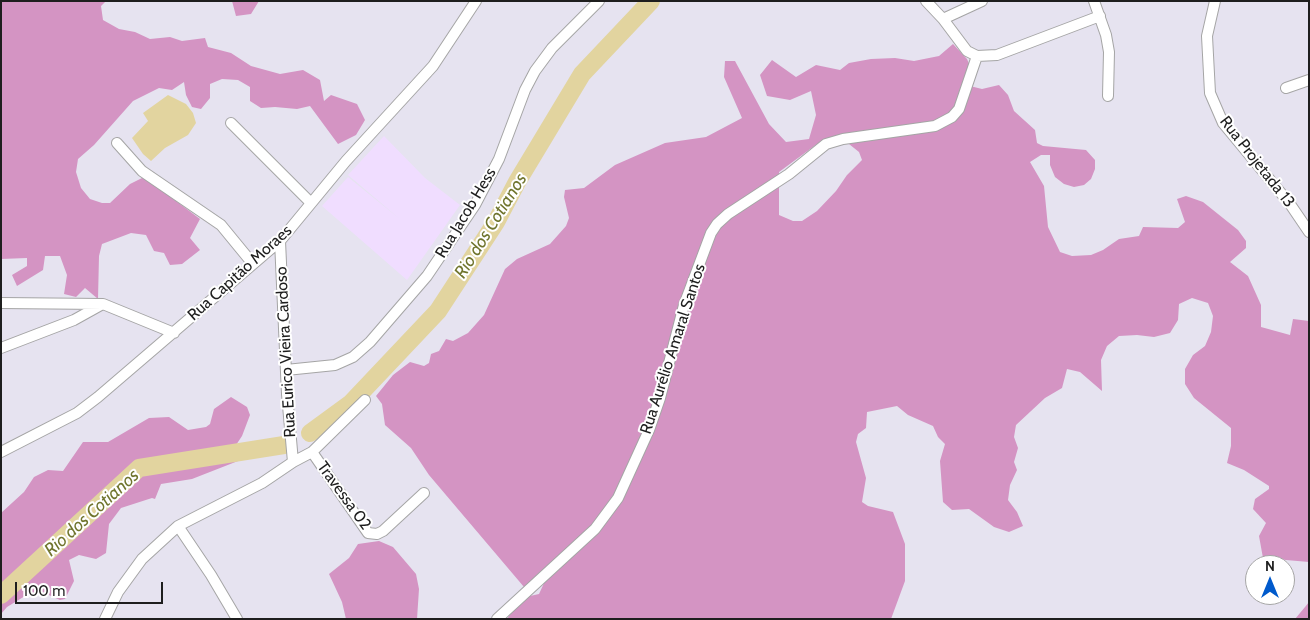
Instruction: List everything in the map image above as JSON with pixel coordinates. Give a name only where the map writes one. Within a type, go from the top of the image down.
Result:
[{"type":"street","name":"Rua Capitão Moraes","points":[[1,452],[77,413],[174,333],[280,241],[346,161],[433,66],[476,1]]},
{"type":"street","name":"Rua Jacob Hess","points":[[286,370],[335,365],[353,357],[370,342],[427,276],[475,205],[495,166],[525,90],[535,71],[552,48],[599,1]]},
{"type":"street","points":[[926,1],[943,19],[967,51],[977,56],[997,55],[1100,16]]},
{"type":"street","points":[[943,19],[982,1]]},
{"type":"street","points":[[1094,1],[1100,16],[1109,52],[1108,96]]},
{"type":"street","name":"Rua Projetada 13","points":[[1215,1],[1207,36],[1210,93],[1223,122],[1290,204],[1309,232]]},
{"type":"street","name":"Rua Aurélio Amaral Santos","points":[[497,619],[595,529],[618,498],[649,430],[660,398],[684,305],[711,233],[717,224],[728,214],[789,174],[826,144],[843,138],[935,126],[945,122],[959,109],[977,56]]},
{"type":"street","points":[[1286,88],[1309,80]]},
{"type":"street","points":[[231,123],[311,203]]},
{"type":"street","points":[[117,143],[142,171],[221,225],[253,264]]},
{"type":"street","name":"Rua Eurico Vieira Cardoso","points":[[280,241],[286,370],[293,462]]},
{"type":"street","points":[[1,303],[102,304],[174,333]]},
{"type":"street","points":[[1,348],[74,320],[102,304]]},
{"type":"street","name":"Rua Eurico Vieira Cardoso","points":[[105,619],[118,592],[142,559],[178,526],[262,483],[293,462],[312,452],[365,400]]},
{"type":"street","name":"Travessa 02","points":[[312,452],[368,534],[383,532],[424,493]]},
{"type":"street","points":[[178,526],[211,575],[237,619]]},
{"type":"shaded area","points":[[1,1],[106,1],[101,6],[103,20],[119,29],[135,32],[150,39],[170,37],[182,41],[205,38],[208,47],[231,53],[251,66],[280,74],[303,70],[320,80],[324,101],[331,95],[357,104],[365,120],[356,135],[338,144],[310,106],[297,109],[261,108],[250,101],[250,87],[238,80],[222,79],[210,84],[210,98],[201,109],[192,107],[186,95],[184,82],[172,90],[159,88],[133,101],[94,145],[78,159],[76,172],[81,188],[90,199],[102,203],[110,203],[130,184],[144,177],[200,219],[190,238],[200,250],[182,264],[170,265],[164,253],[154,251],[146,235],[131,233],[102,244],[99,256],[98,299],[85,288],[76,297],[64,294],[67,275],[60,256],[45,256],[43,270],[17,286],[12,275],[27,266],[27,258],[1,259]]},
{"type":"shaded area","points":[[232,1],[259,1],[251,14],[236,16]]},
{"type":"shaded area","points":[[953,44],[967,59],[970,66],[966,85],[982,89],[999,85],[1008,95],[1014,111],[1035,130],[1037,143],[1043,146],[1086,150],[1095,160],[1095,169],[1091,179],[1084,185],[1074,187],[1064,184],[1055,177],[1050,165],[1050,155],[1041,155],[1030,162],[1044,186],[1048,227],[1060,252],[1072,256],[1091,255],[1103,250],[1119,239],[1139,236],[1143,227],[1178,228],[1185,222],[1177,199],[1186,196],[1203,202],[1238,230],[1246,241],[1246,248],[1230,262],[1248,276],[1261,305],[1261,327],[1290,335],[1293,319],[1309,321],[1309,562],[1295,561],[1295,555],[1262,555],[1259,536],[1266,523],[1253,509],[1255,499],[1269,489],[1269,486],[1244,470],[1227,463],[1231,446],[1231,428],[1194,398],[1185,384],[1185,369],[1193,355],[1205,346],[1211,332],[1213,316],[1208,303],[1192,298],[1179,304],[1178,320],[1170,333],[1154,337],[1137,335],[1119,336],[1107,346],[1101,360],[1102,391],[1080,372],[1067,369],[1062,388],[1045,398],[1016,425],[1014,437],[1018,448],[1014,462],[1017,470],[1010,485],[1008,500],[1017,512],[1023,526],[1009,532],[994,527],[969,509],[952,510],[943,502],[940,461],[945,444],[938,437],[933,426],[908,415],[897,406],[867,412],[866,428],[858,434],[856,442],[866,478],[862,502],[868,506],[893,512],[905,544],[905,581],[891,619],[507,619],[521,598],[539,594],[545,581],[541,572],[524,587],[429,475],[411,448],[385,425],[382,404],[376,396],[393,375],[410,362],[424,366],[429,363],[431,354],[439,351],[446,339],[453,341],[468,333],[484,315],[505,269],[517,259],[550,244],[566,226],[569,218],[564,197],[565,190],[584,188],[615,165],[665,143],[706,137],[742,118],[724,77],[725,61],[735,61],[769,124],[786,142],[809,139],[816,115],[811,91],[790,100],[767,96],[760,75],[772,60],[796,77],[816,65],[840,70],[849,63],[871,59],[895,58],[914,61],[939,56]],"holes":[[[832,138],[844,140],[859,152],[862,160],[817,211],[802,221],[793,221],[779,215],[779,172],[817,144]]]},
{"type":"shaded area","points":[[168,95],[186,104],[193,113],[196,123],[188,135],[165,148],[151,161],[143,154],[132,138],[148,121],[143,113]]},
{"type":"shaded area","points":[[384,136],[425,178],[460,205],[407,280],[322,206],[348,177],[401,220],[348,175]]},
{"type":"shaded area","points":[[231,397],[247,407],[250,415],[242,436],[230,454],[238,461],[192,479],[161,484],[155,499],[152,498],[121,508],[109,524],[106,553],[96,559],[79,555],[69,560],[74,581],[65,599],[60,600],[42,592],[25,596],[7,607],[1,614],[1,513],[24,492],[34,477],[48,470],[63,471],[83,442],[108,442],[149,418],[169,417],[188,430],[206,427],[210,424],[214,409]]},
{"type":"shaded area","points":[[379,541],[393,547],[416,574],[419,589],[417,619],[346,619],[342,602],[329,574],[349,558],[358,544]]},
{"type":"shaded area","points":[[1309,602],[1309,619],[1295,619],[1305,607]]},
{"type":"waterway","name":"Rio dos Cotianos","points":[[310,433],[351,403],[438,311],[496,222],[517,182],[582,74],[651,1]]},
{"type":"waterway","name":"Rio dos Cotianos","points":[[1,595],[139,468],[284,445]]}]
